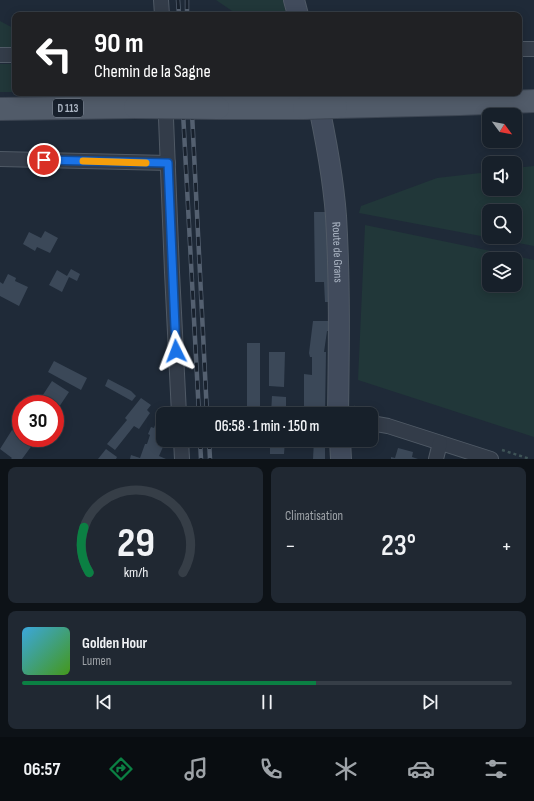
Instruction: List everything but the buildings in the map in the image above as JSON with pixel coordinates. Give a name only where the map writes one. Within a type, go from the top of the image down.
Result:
[{"type":"main road","name":"D 113","points":[[0,109],[135,107],[218,108],[310,100],[336,107],[534,101]]},
{"type":"street","points":[[161,0],[162,12]]},
{"type":"street","points":[[294,0],[297,12]]},
{"type":"street","points":[[522,49],[534,49]]},
{"type":"street","points":[[0,55],[12,55]]},
{"type":"street","points":[[165,96],[179,407]]},
{"type":"street","name":"Route de Grans","points":[[310,100],[327,142],[336,215],[338,290],[338,407]]},
{"type":"street","points":[[0,159],[168,163]]},
{"type":"street","points":[[378,424],[388,426],[491,459]]},
{"type":"street","points":[[436,459],[440,443]]},
{"type":"street","points":[[181,447],[182,459]]},
{"type":"street","points":[[340,447],[341,459]]},
{"type":"green space","points":[[216,0],[283,0],[285,12],[234,12]]},
{"type":"green space","points":[[0,21],[12,27],[12,50],[0,49]]},
{"type":"green space","points":[[0,64],[12,64],[12,92],[0,92]]},
{"type":"green space","points":[[534,166],[534,246],[522,244],[522,204],[482,204],[482,236],[359,213],[361,206],[437,178],[482,173],[482,196],[522,196],[522,167]]},
{"type":"green space","points":[[365,225],[495,252],[482,252],[482,292],[522,292],[522,258],[534,260],[534,437],[358,380]]},
{"type":"railway","points":[[178,0],[179,12]]},
{"type":"railway","points":[[187,0],[187,12]]},
{"type":"railway","points":[[182,96],[199,407]]},
{"type":"railway","points":[[191,96],[207,407]]},
{"type":"railway","points":[[200,447],[201,459]]},
{"type":"railway","points":[[209,447],[210,459]]},
{"type":"slow traffic","points":[[83,161],[146,163]]},
{"type":"route","points":[[44,160],[168,163],[176,351]]}]
